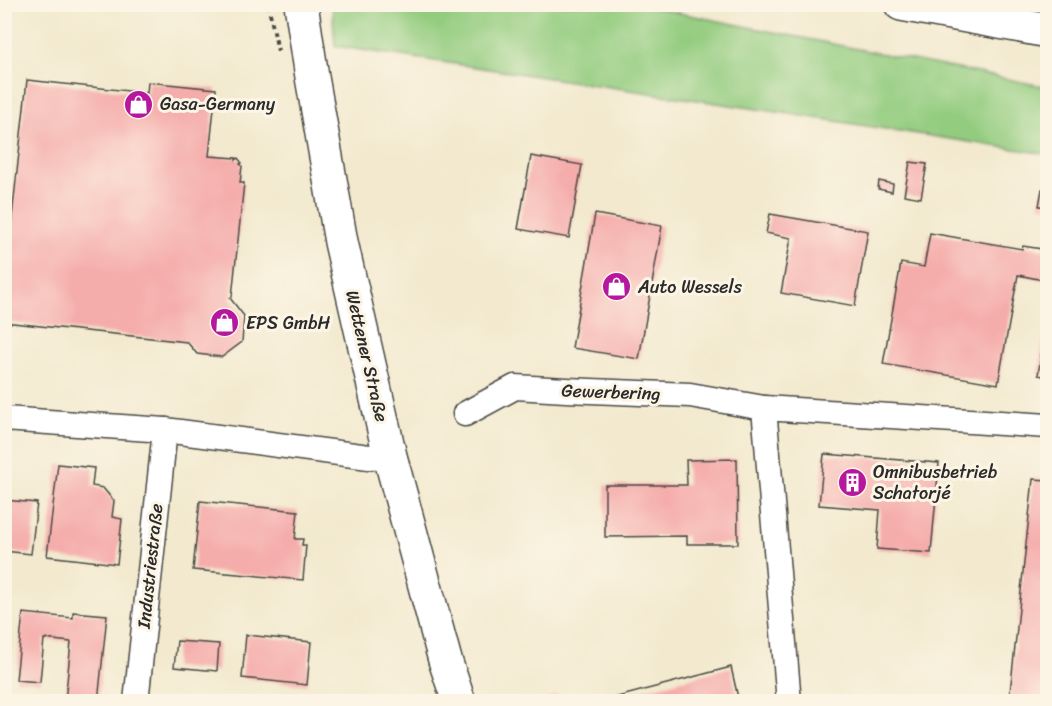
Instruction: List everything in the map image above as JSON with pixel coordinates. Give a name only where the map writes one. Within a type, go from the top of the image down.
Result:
[{"type":"street","name":"Wettener Straße","points":[[301,4],[341,242],[390,456],[445,660],[459,702]]},
{"type":"street","points":[[901,4],[1047,31]]},
{"type":"street","name":"Gewerbering","points":[[465,414],[515,387],[690,395],[764,408],[1047,426]]},
{"type":"street","points":[[764,408],[789,702]]},
{"type":"street","points":[[4,418],[165,430],[369,457],[390,456]]},
{"type":"street","name":"Industriestraße","points":[[136,702],[165,430]]},
{"type":"green space","points":[[332,5],[640,5],[1047,87],[1047,154],[335,46]]},
{"type":"building","points":[[27,80],[147,93],[148,82],[216,89],[209,156],[236,158],[236,160],[238,158],[242,163],[240,164],[242,166],[240,183],[244,183],[232,297],[230,298],[244,316],[242,342],[222,357],[197,354],[187,342],[4,322],[4,290]]},
{"type":"building","points":[[531,156],[582,165],[569,238],[518,229]]},
{"type":"building","points":[[910,162],[927,164],[921,198],[904,195]]},
{"type":"building","points":[[879,181],[893,184],[892,192],[878,189]]},
{"type":"building","points":[[1042,189],[1048,190],[1048,207],[1039,206]]},
{"type":"building","name":"Auto Wessels","points":[[595,214],[662,226],[639,359],[572,348]]},
{"type":"building","points":[[770,214],[868,231],[855,306],[781,293],[791,238],[766,233]]},
{"type":"building","points":[[930,233],[1022,249],[1023,246],[1048,250],[1048,281],[1018,275],[998,384],[883,364],[901,263],[924,267]]},
{"type":"building","points":[[1046,325],[1048,325],[1048,377],[1038,375]]},
{"type":"building","points":[[824,454],[939,463],[931,553],[877,549],[880,510],[819,505]]},
{"type":"building","points":[[737,459],[738,544],[687,544],[687,536],[605,537],[605,485],[687,485],[686,460]]},
{"type":"building","points":[[58,464],[94,468],[92,486],[103,488],[114,501],[112,517],[122,519],[117,564],[47,556]]},
{"type":"building","points":[[1033,479],[1048,480],[1048,702],[1009,702]]},
{"type":"building","points":[[4,500],[37,503],[31,554],[4,551]]},
{"type":"building","points":[[200,501],[298,511],[295,539],[303,539],[302,545],[306,545],[303,580],[193,570]]},
{"type":"building","points":[[73,612],[107,615],[98,702],[65,702],[71,642],[44,639],[40,682],[16,680],[23,613],[73,618]]},
{"type":"building","points":[[246,635],[311,642],[307,685],[242,678]]},
{"type":"building","points":[[177,641],[219,644],[217,671],[174,667]]},
{"type":"building","points":[[731,667],[739,702],[602,702],[602,701]]},
{"type":"building","points":[[556,695],[564,702],[547,702],[549,698]]},
{"type":"place","name":"Gasa-Germany","points":[[139,104]]},
{"type":"place","name":"Auto Wessels","points":[[617,287]]},
{"type":"place","name":"EPS GmbH","points":[[225,323]]},
{"type":"place","name":"Omnibusbetrieb Schatorjé","points":[[852,482]]}]
